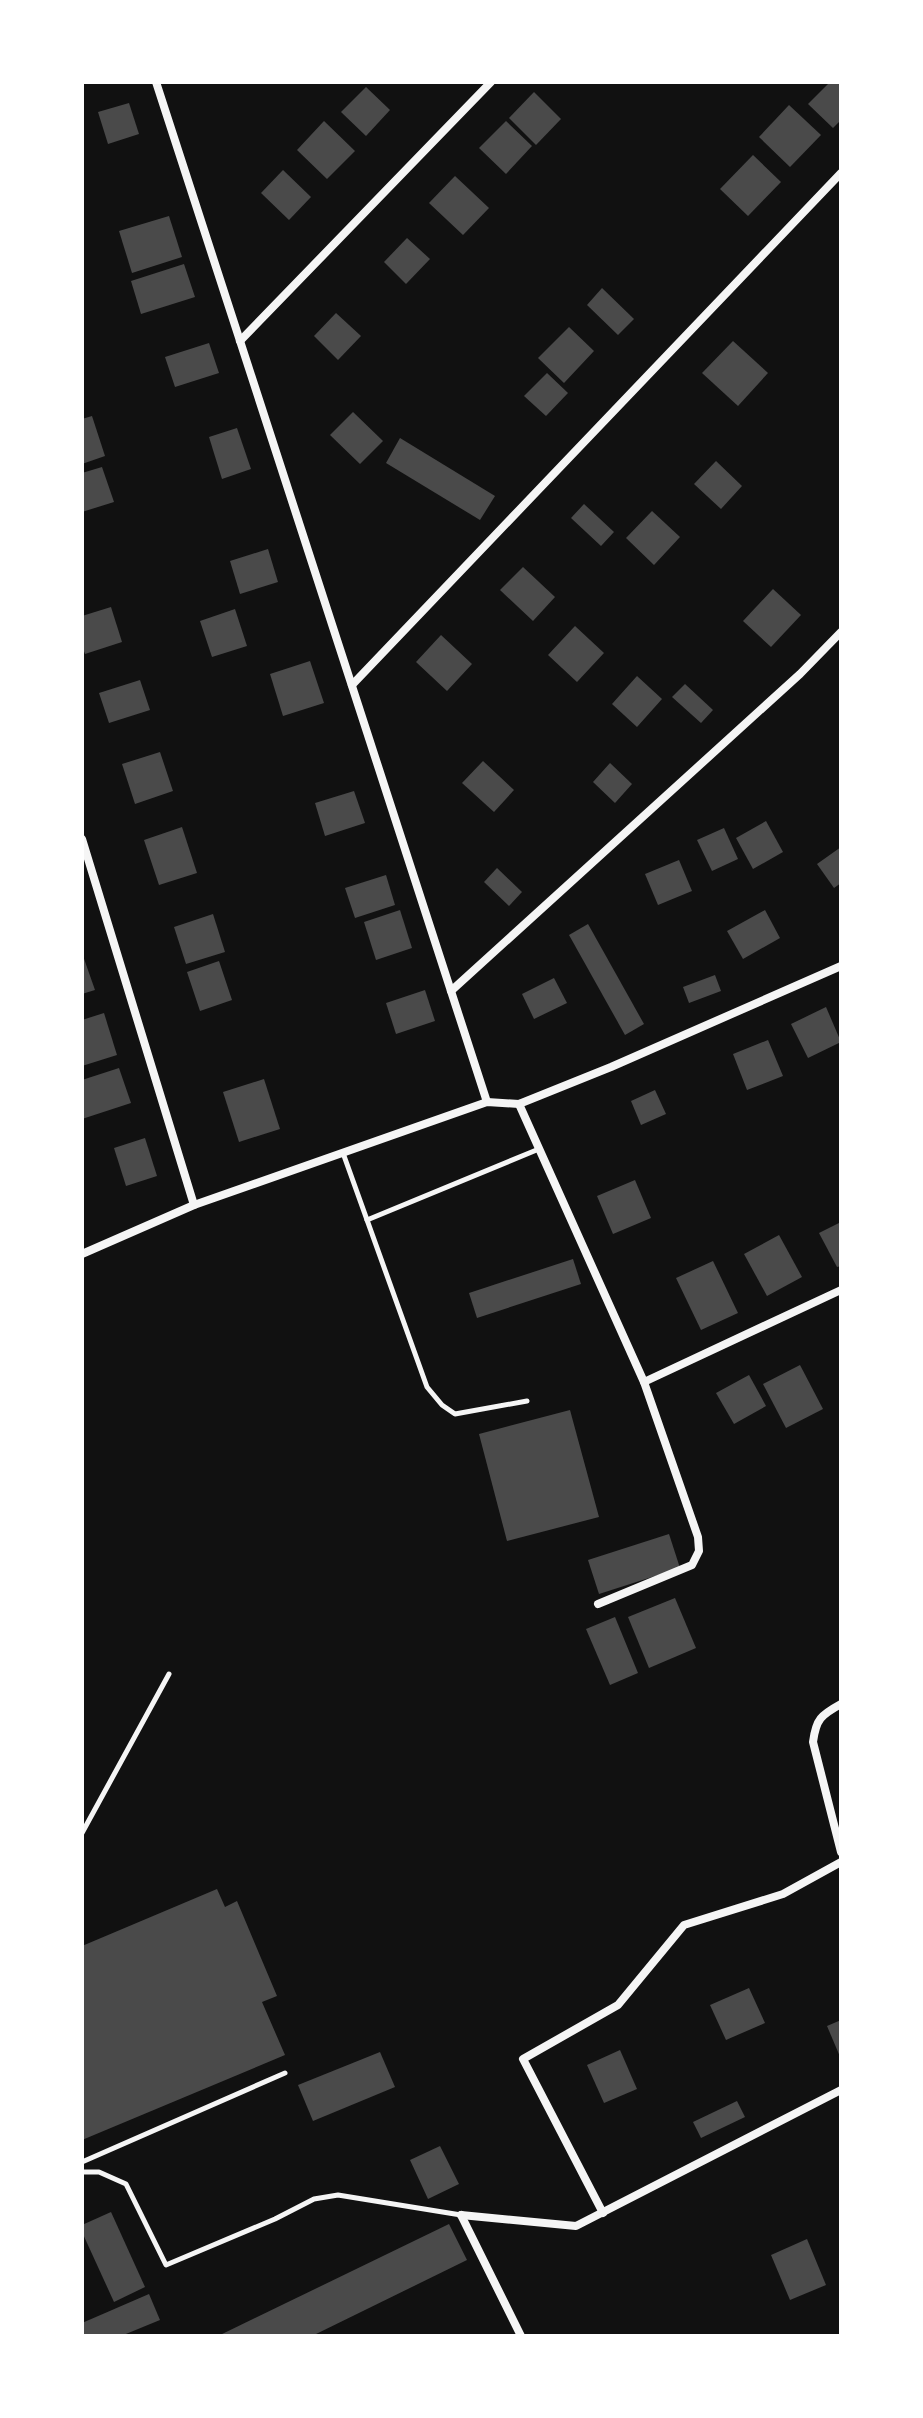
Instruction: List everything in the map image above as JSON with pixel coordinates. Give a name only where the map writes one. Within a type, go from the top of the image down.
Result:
[{"type":"street","points":[[156,82],[487,1102]]},
{"type":"street","points":[[240,341],[491,82]]},
{"type":"street","points":[[352,685],[841,173]]},
{"type":"street","points":[[451,991],[800,674],[841,632]]},
{"type":"street","points":[[82,839],[194,1205]]},
{"type":"street","points":[[82,1254],[194,1205],[487,1102],[519,1104],[841,966]]},
{"type":"street","points":[[519,1104],[644,1382],[698,1537],[699,1551],[692,1565],[598,1604]]},
{"type":"street","points":[[644,1382],[841,1290]]},
{"type":"street","points":[[841,1704],[823,1713],[815,1726],[813,1742],[841,1852]]},
{"type":"street","points":[[603,2213],[523,2059],[618,2005],[684,1925],[783,1894],[841,1862]]},
{"type":"street","points":[[461,2215],[576,2226],[841,2090]]},
{"type":"street","points":[[461,2215],[521,2336]]},
{"type":"lane","points":[[367,1220],[539,1149]]},
{"type":"lane","points":[[343,1153],[427,1387],[442,1405],[455,1414],[527,1401]]},
{"type":"lane","points":[[82,1833],[169,1674]]},
{"type":"lane","points":[[82,2162],[285,2073]]},
{"type":"lane","points":[[82,2172],[99,2172],[126,2184],[166,2265],[314,2199],[338,2195],[461,2215]]},
{"type":"building","points":[[830,82],[841,82],[841,120],[833,128],[808,104]]},
{"type":"building","points":[[366,87],[390,110],[366,136],[341,112]]},
{"type":"building","points":[[534,92],[561,119],[536,145],[509,118]]},
{"type":"building","points":[[129,103],[139,134],[108,144],[98,112]]},
{"type":"building","points":[[789,105],[821,135],[790,167],[759,137]]},
{"type":"building","points":[[324,121],[355,151],[327,179],[297,150]]},
{"type":"building","points":[[506,121],[532,146],[506,174],[479,148]]},
{"type":"building","points":[[753,155],[781,182],[748,216],[720,189]]},
{"type":"building","points":[[283,170],[311,197],[289,220],[261,193]]},
{"type":"building","points":[[455,176],[489,208],[463,235],[429,203]]},
{"type":"building","points":[[169,216],[182,257],[132,273],[119,231]]},
{"type":"building","points":[[407,238],[430,259],[406,284],[384,262]]},
{"type":"building","points":[[184,264],[195,297],[141,314],[131,281]]},
{"type":"building","points":[[602,288],[634,319],[618,335],[587,305]]},
{"type":"building","points":[[336,313],[361,336],[338,360],[314,336]]},
{"type":"building","points":[[569,327],[594,351],[564,383],[538,358]]},
{"type":"building","points":[[733,341],[768,373],[738,406],[702,373]]},
{"type":"building","points":[[209,343],[219,373],[175,387],[165,357]]},
{"type":"building","points":[[547,373],[568,393],[546,416],[524,396]]},
{"type":"building","points":[[353,412],[383,441],[360,464],[330,435]]},
{"type":"building","points":[[92,416],[105,456],[82,464],[82,419]]},
{"type":"building","points":[[237,428],[251,469],[222,479],[209,437]]},
{"type":"building","points":[[400,438],[495,496],[480,520],[386,463]]},
{"type":"building","points":[[716,461],[742,486],[721,509],[694,484]]},
{"type":"building","points":[[102,467],[114,502],[82,512],[82,473]]},
{"type":"building","points":[[584,504],[614,532],[601,546],[571,518]]},
{"type":"building","points":[[652,511],[680,537],[654,565],[626,538]]},
{"type":"building","points":[[268,549],[278,582],[240,594],[230,561]]},
{"type":"building","points":[[523,567],[555,597],[533,621],[500,590]]},
{"type":"building","points":[[773,589],[801,615],[771,647],[743,621]]},
{"type":"building","points":[[111,607],[122,642],[85,654],[82,616]]},
{"type":"building","points":[[235,609],[247,646],[212,657],[200,621]]},
{"type":"building","points":[[575,626],[604,653],[577,682],[548,655]]},
{"type":"building","points":[[441,635],[472,664],[447,691],[416,662]]},
{"type":"building","points":[[310,661],[324,703],[283,716],[270,674]]},
{"type":"building","points":[[637,676],[662,699],[637,727],[612,704]]},
{"type":"building","points":[[140,680],[150,710],[109,723],[99,693]]},
{"type":"building","points":[[685,684],[713,710],[701,723],[672,697]]},
{"type":"building","points":[[160,752],[173,791],[135,804],[122,764]]},
{"type":"building","points":[[483,761],[514,790],[494,812],[462,783]]},
{"type":"building","points":[[610,763],[632,784],[615,803],[593,782]]},
{"type":"building","points":[[354,791],[365,823],[325,836],[315,803]]},
{"type":"building","points":[[766,821],[783,852],[753,869],[736,838]]},
{"type":"building","points":[[182,827],[197,873],[159,885],[144,840]]},
{"type":"building","points":[[724,828],[738,859],[712,871],[697,840]]},
{"type":"building","points":[[841,847],[841,883],[834,888],[817,864]]},
{"type":"building","points":[[679,860],[692,891],[658,905],[645,874]]},
{"type":"building","points":[[497,868],[522,892],[509,906],[484,882]]},
{"type":"building","points":[[386,875],[395,905],[355,918],[345,888]]},
{"type":"building","points":[[400,910],[412,948],[376,960],[364,922]]},
{"type":"building","points":[[765,910],[780,938],[743,959],[727,931]]},
{"type":"building","points":[[213,914],[225,952],[186,964],[174,927]]},
{"type":"building","points":[[588,924],[644,1024],[625,1035],[569,935]]},
{"type":"building","points":[[82,953],[95,990],[82,994]]},
{"type":"building","points":[[219,961],[232,1000],[200,1011],[187,972]]},
{"type":"building","points":[[715,975],[721,991],[689,1003],[683,987]]},
{"type":"building","points":[[554,978],[567,1003],[534,1019],[522,994]]},
{"type":"building","points":[[425,990],[435,1021],[396,1034],[386,1003]]},
{"type":"building","points":[[826,1007],[841,1042],[808,1058],[791,1024]]},
{"type":"building","points":[[104,1013],[117,1055],[82,1066],[82,1020]]},
{"type":"building","points":[[768,1040],[783,1076],[747,1090],[733,1054]]},
{"type":"building","points":[[119,1068],[131,1103],[82,1119],[82,1080]]},
{"type":"building","points":[[264,1079],[280,1129],[239,1142],[223,1092]]},
{"type":"building","points":[[655,1090],[666,1114],[641,1125],[631,1101]]},
{"type":"building","points":[[145,1138],[157,1176],[126,1186],[114,1148]]},
{"type":"building","points":[[635,1180],[651,1218],[613,1234],[597,1196]]},
{"type":"building","points":[[841,1222],[841,1266],[837,1267],[819,1233]]},
{"type":"building","points":[[779,1235],[802,1277],[767,1296],[744,1254]]},
{"type":"building","points":[[573,1259],[581,1284],[477,1318],[469,1293]]},
{"type":"building","points":[[713,1261],[738,1313],[701,1330],[676,1278]]},
{"type":"building","points":[[800,1365],[823,1409],[786,1428],[763,1384]]},
{"type":"building","points":[[749,1375],[766,1406],[734,1424],[716,1393]]},
{"type":"building","points":[[570,1410],[599,1517],[507,1541],[479,1434]]},
{"type":"building","points":[[669,1534],[680,1568],[599,1594],[588,1560]]},
{"type":"building","points":[[675,1598],[696,1648],[649,1668],[628,1617]]},
{"type":"building","points":[[615,1617],[638,1673],[610,1685],[586,1629]]},
{"type":"building","points":[[217,1889],[225,1907],[237,1901],[277,1996],[262,2002],[285,2055],[82,2140],[82,1946]]},
{"type":"building","points":[[749,1988],[765,2023],[726,2040],[710,2005]]},
{"type":"building","points":[[841,2020],[841,2059],[827,2026]]},
{"type":"building","points":[[620,2050],[637,2089],[604,2103],[587,2065]]},
{"type":"building","points":[[380,2052],[395,2087],[313,2121],[298,2085]]},
{"type":"building","points":[[737,2101],[745,2117],[701,2138],[693,2122]]},
{"type":"building","points":[[440,2146],[459,2184],[428,2199],[410,2160]]},
{"type":"building","points":[[111,2212],[145,2287],[114,2302],[82,2232],[82,2225]]},
{"type":"building","points":[[449,2224],[467,2260],[312,2336],[218,2336]]},
{"type":"building","points":[[807,2239],[826,2285],[790,2300],[771,2255]]},
{"type":"building","points":[[149,2294],[160,2320],[121,2336],[82,2336],[82,2323]]}]
